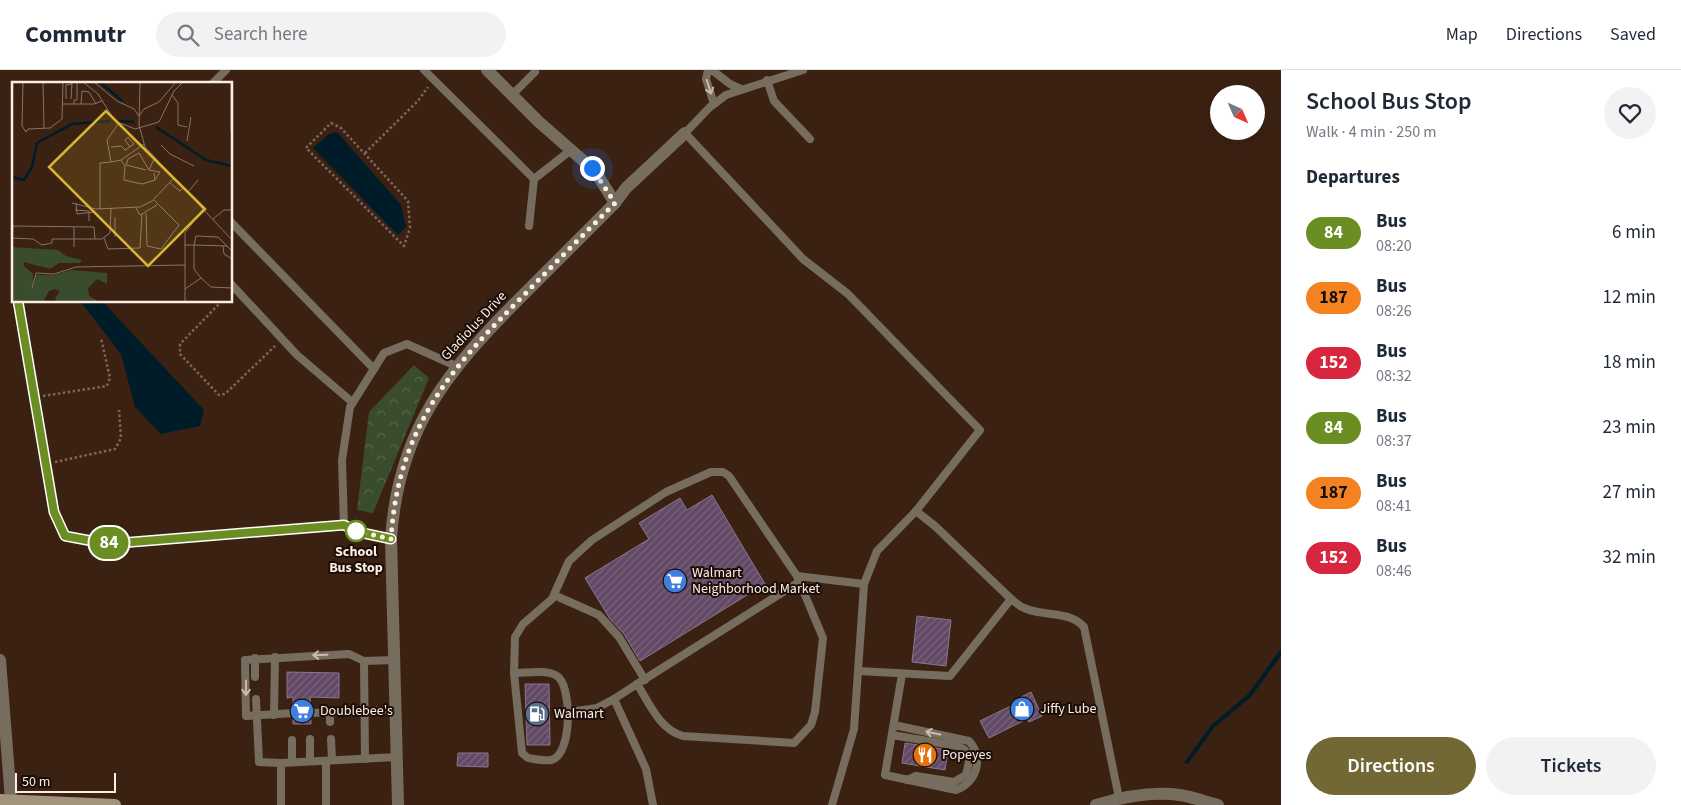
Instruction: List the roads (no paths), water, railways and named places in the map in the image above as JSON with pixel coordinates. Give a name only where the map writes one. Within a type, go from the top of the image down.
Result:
[{"type":"main road","points":[[6,800],[115,805]]},
{"type":"street","points":[[487,70],[595,171],[615,203]]},
{"type":"street","name":"Gladiolus Drive","points":[[398,805],[391,539],[392,519],[410,448],[433,400],[456,366],[477,342],[615,203],[626,188],[685,132]]},
{"type":"street","points":[[0,660],[6,800]]},
{"type":"street","points":[[1096,805],[1119,798],[1158,794],[1180,795],[1218,805]]},
{"type":"lane","points":[[214,82],[226,70]]},
{"type":"lane","points":[[424,70],[534,179]]},
{"type":"lane","points":[[714,104],[706,80],[710,70],[740,89]]},
{"type":"lane","points":[[802,70],[726,95],[685,132],[803,259],[848,294],[980,430],[916,511],[877,551],[864,584],[854,729],[832,805]]},
{"type":"lane","points":[[512,95],[535,72]]},
{"type":"lane","points":[[767,80],[774,101],[810,139]]},
{"type":"lane","points":[[529,226],[534,179],[571,150]]},
{"type":"lane","points":[[232,223],[374,369]]},
{"type":"lane","points":[[232,285],[297,355],[352,402]]},
{"type":"lane","points":[[18,302],[54,512],[65,536],[108,544],[344,525],[358,532],[391,539]]},
{"type":"lane","points":[[344,525],[342,460],[352,402],[384,353],[407,344],[456,366]]},
{"type":"lane","points":[[514,673],[556,675],[562,681],[569,712],[565,745],[552,760],[528,758],[520,747],[514,673],[515,637],[523,624],[552,599],[569,561],[592,540],[666,492],[710,472],[723,472],[729,476],[798,579],[823,638],[815,712],[811,725],[794,743],[683,736],[671,733],[663,724],[638,684]]},
{"type":"lane","points":[[916,511],[935,526],[1011,599],[1024,608],[1068,617],[1078,621],[1084,628],[1119,798]]},
{"type":"lane","points":[[569,712],[597,708],[614,699],[798,579],[864,584]]},
{"type":"lane","points":[[554,595],[599,615],[619,637],[645,680]]},
{"type":"lane","points":[[859,671],[950,676],[1011,599]]},
{"type":"lane","points":[[292,723],[293,713],[246,716],[245,660],[349,654],[364,661],[394,660]]},
{"type":"lane","points":[[274,714],[275,657]]},
{"type":"lane","points":[[255,658],[255,677]]},
{"type":"lane","points":[[364,661],[364,759]]},
{"type":"lane","points":[[894,725],[968,741],[976,749],[975,772],[965,787],[956,790],[885,775],[902,674]]},
{"type":"lane","points":[[256,699],[259,762],[310,762],[397,757]]},
{"type":"lane","points":[[614,699],[646,769],[653,805]]},
{"type":"lane","points":[[310,713],[396,710]]},
{"type":"lane","points":[[330,712],[330,722]]},
{"type":"lane","points":[[892,735],[958,746],[965,750],[970,757],[966,775],[954,782],[916,776],[907,780]]},
{"type":"lane","points":[[310,739],[310,762]]},
{"type":"lane","points":[[326,805],[331,739]]},
{"type":"lane","points":[[292,740],[292,762]]},
{"type":"lane","points":[[280,763],[281,805]]},
{"type":"water","points":[[337,132],[401,205],[406,227],[398,235],[313,148],[329,134]]},
{"type":"water","points":[[81,302],[103,302],[204,410],[200,426],[161,434],[135,407],[121,354]]},
{"type":"waterway","points":[[1187,762],[1213,726],[1250,695],[1281,652]]},
{"type":"place","name":"School Bus Stop","points":[[356,531]]},
{"type":"place","name":"Walmart Neighborhood Market","points":[[675,581]]},
{"type":"place","name":"Jiffy Lube","points":[[1022,709]]},
{"type":"place","name":"Doublebee's","points":[[302,711]]},
{"type":"place","name":"Walmart","points":[[537,714]]},
{"type":"place","name":"Popeyes","points":[[925,755]]}]
